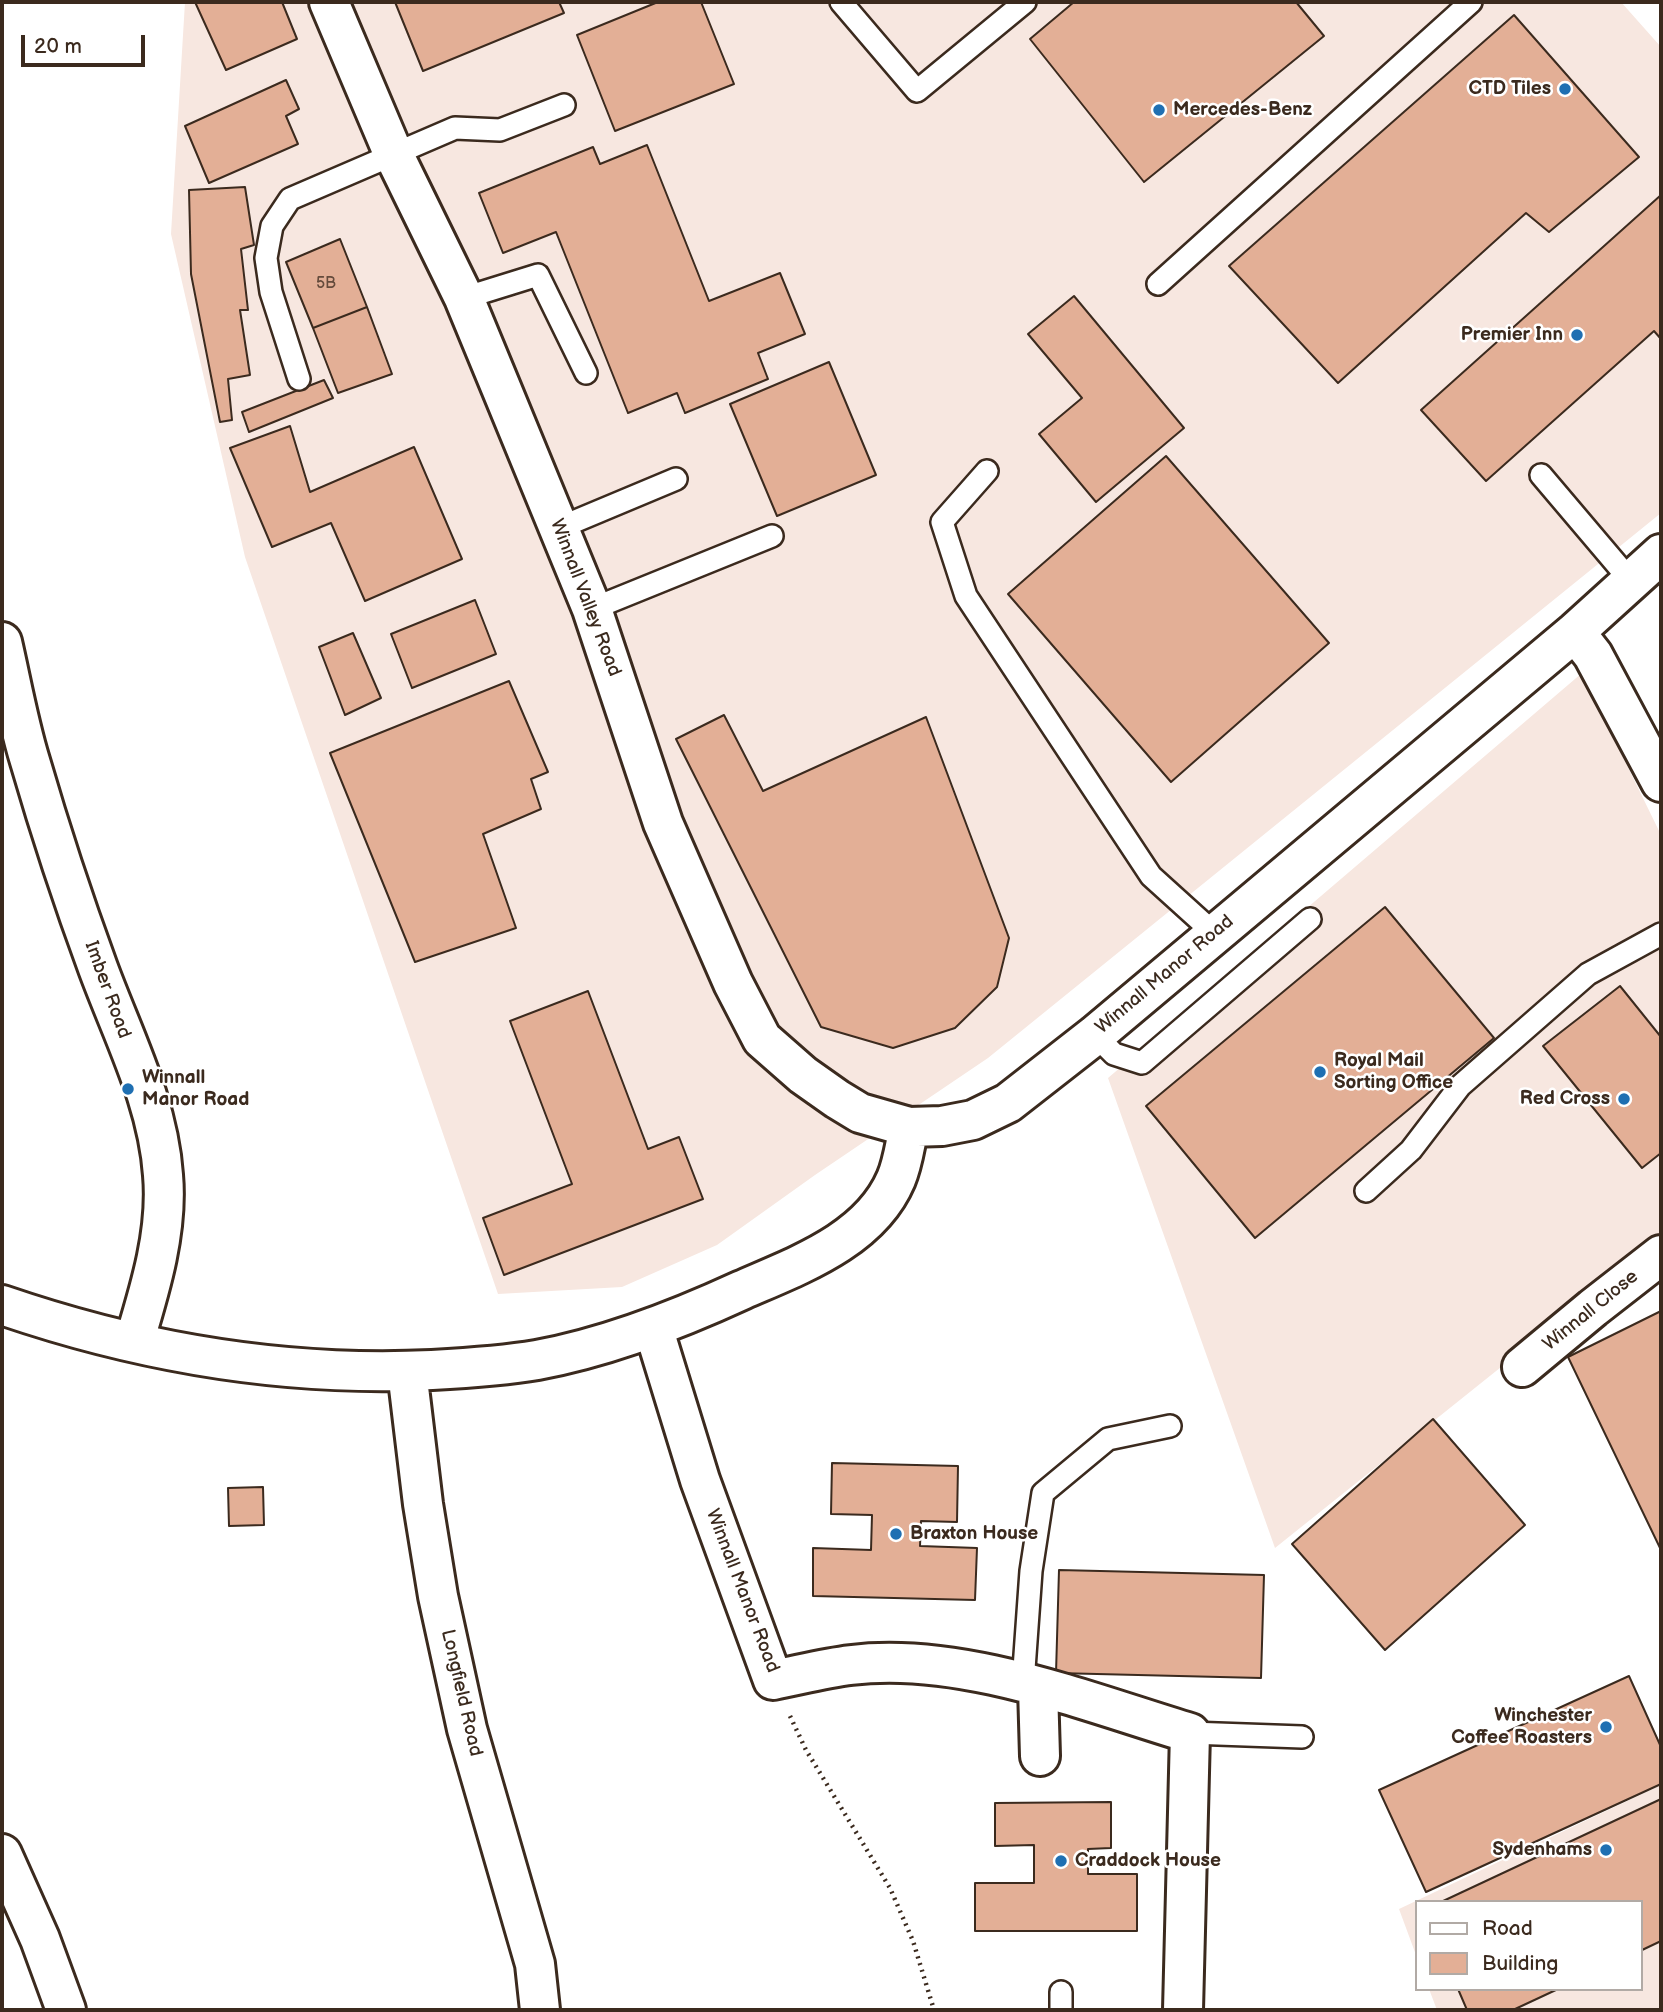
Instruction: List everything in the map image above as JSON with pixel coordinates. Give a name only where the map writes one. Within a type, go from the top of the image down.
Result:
[{"type":"street","name":"Winnall Valley Road","points":[[332,3],[393,153],[464,298],[592,609],[663,823],[733,983],[762,1039],[803,1075],[860,1113],[909,1127]]},
{"type":"street","name":"Winnall Manor Road","points":[[909,1127],[942,1126],[973,1119],[1008,1103],[1095,1035],[1574,632],[1661,554]]},
{"type":"street","points":[[1574,632],[1593,655],[1661,782]]},
{"type":"street","name":"Imber Road","points":[[2,642],[29,759],[97,967],[160,1136],[164,1178],[163,1213],[148,1295],[134,1342]]},
{"type":"street","points":[[2,1305],[64,1326],[227,1362],[345,1372],[500,1366],[539,1360],[585,1349],[653,1327],[784,1271],[852,1235],[878,1208],[892,1188],[898,1176],[909,1127]]},
{"type":"street","name":"Winnall Close","points":[[1522,1367],[1661,1255]]},
{"type":"street","name":"Winnall Manor Road","points":[[653,1327],[701,1480],[772,1680],[853,1665],[913,1664],[991,1673],[1190,1733]]},
{"type":"street","name":"Longfield Road","points":[[407,1371],[423,1504],[438,1596],[467,1729],[535,1964],[540,2010]]},
{"type":"street","points":[[1031,1685],[1040,1756]]},
{"type":"street","points":[[1183,2010],[1190,1733]]},
{"type":"street","points":[[2,1854],[40,1939],[66,2010]]},
{"type":"lane","points":[[841,2],[917,91],[1025,2]]},
{"type":"lane","points":[[1158,284],[1471,2]]},
{"type":"lane","points":[[299,379],[271,292],[266,258],[272,226],[290,199],[455,128],[500,130],[564,104]]},
{"type":"lane","points":[[464,298],[538,275],[586,373]]},
{"type":"lane","points":[[987,471],[942,522],[966,596],[1151,876],[1214,933]]},
{"type":"lane","points":[[1541,475],[1630,580]]},
{"type":"lane","points":[[558,528],[676,479]]},
{"type":"lane","points":[[592,609],[772,536]]},
{"type":"lane","points":[[1095,1035],[1114,1054],[1142,1063],[1310,919]]},
{"type":"lane","points":[[1366,1191],[1411,1150],[1460,1086],[1588,974],[1661,934]]},
{"type":"lane","points":[[1031,1685],[1031,1571],[1043,1493],[1108,1439],[1170,1426]]},
{"type":"lane","points":[[1190,1733],[1302,1737]]},
{"type":"path","points":[[772,1680],[806,1750],[890,1888],[913,1941],[934,2010]]},
{"type":"shaded area","points":[[185,2],[1621,2],[1661,47],[1661,513],[988,1058],[717,1245],[622,1287],[498,1294],[245,557],[171,234]]},
{"type":"shaded area","points":[[1582,673],[1661,835],[1661,1239],[1275,1548],[1108,1078]]},
{"type":"shaded area","points":[[1661,1785],[1661,2010],[1437,2010],[1430,1991],[1642,1991],[1642,1900],[1418,1900]]},
{"type":"shaded area","points":[[1414,1902],[1414,1950],[1399,1909]]},
{"type":"building","points":[[195,2],[282,2],[297,39],[226,70]]},
{"type":"building","points":[[395,2],[559,2],[564,13],[423,71]]},
{"type":"building","points":[[658,2],[701,2],[734,84],[615,131],[577,35]]},
{"type":"building","name":"Mercedes-Benz","points":[[1074,2],[1296,2],[1324,36],[1144,182],[1030,39]]},
{"type":"building","points":[[1514,15],[1639,157],[1549,232],[1526,213],[1338,383],[1229,266]]},
{"type":"building","points":[[286,80],[299,109],[286,116],[298,144],[209,183],[185,126]]},
{"type":"building","points":[[647,145],[709,301],[780,273],[805,334],[758,353],[768,379],[685,413],[677,393],[628,413],[556,232],[503,253],[479,193],[593,147],[600,164]]},
{"type":"building","points":[[245,187],[254,245],[241,249],[248,310],[240,310],[250,375],[228,379],[232,420],[220,422],[191,274],[189,190]]},
{"type":"building","name":"Premier Inn","points":[[1661,195],[1661,339],[1654,331],[1486,481],[1421,410]]},
{"type":"building","points":[[340,239],[367,307],[313,328],[286,262]]},
{"type":"building","points":[[1074,296],[1184,428],[1096,502],[1039,434],[1082,398],[1028,334]]},
{"type":"building","points":[[367,307],[392,374],[338,393],[313,328]]},
{"type":"building","points":[[829,362],[876,475],[777,516],[730,404]]},
{"type":"building","points":[[324,380],[333,398],[249,432],[242,412]]},
{"type":"building","points":[[290,426],[310,492],[414,447],[462,559],[365,601],[331,523],[272,547],[230,448]]},
{"type":"building","points":[[1166,456],[1329,643],[1171,782],[1008,594]]},
{"type":"building","points":[[475,600],[496,654],[412,688],[391,634]]},
{"type":"building","points":[[353,633],[381,698],[345,715],[319,647]]},
{"type":"building","points":[[509,681],[548,772],[531,779],[541,809],[483,834],[516,928],[415,962],[330,753]]},
{"type":"building","points":[[724,715],[763,791],[926,717],[1009,938],[997,987],[955,1028],[893,1048],[821,1027],[676,739]]},
{"type":"building","name":"Royal Mail Sorting Office","points":[[1385,907],[1494,1038],[1255,1238],[1146,1106]]},
{"type":"building","name":"Red Cross","points":[[1620,986],[1661,1037],[1661,1153],[1642,1168],[1543,1046]]},
{"type":"building","points":[[588,991],[648,1149],[679,1137],[703,1199],[504,1275],[483,1218],[572,1184],[510,1021]]},
{"type":"building","points":[[1661,1311],[1661,1550],[1568,1357]]},
{"type":"building","points":[[1433,1419],[1525,1525],[1385,1650],[1292,1544]]},
{"type":"building","name":"Braxton House","points":[[832,1463],[958,1466],[957,1522],[921,1521],[920,1546],[977,1548],[975,1600],[813,1596],[813,1548],[871,1550],[872,1515],[831,1514]]},
{"type":"building","points":[[263,1487],[264,1525],[229,1526],[228,1488]]},
{"type":"building","points":[[1059,1570],[1264,1575],[1261,1678],[1056,1673]]},
{"type":"building","points":[[1629,1676],[1661,1747],[1661,1784],[1426,1892],[1379,1790]]},
{"type":"building","name":"Sydenhams","points":[[1661,1799],[1661,1941],[1642,1950],[1642,1900],[1445,1900]]},
{"type":"building","name":"Craddock House","points":[[1111,1802],[1111,1848],[1088,1849],[1088,1874],[1137,1874],[1137,1931],[975,1931],[975,1883],[1034,1883],[1034,1845],[995,1846],[995,1803]]},
{"type":"building","points":[[1459,1991],[1554,1991],[1513,2010],[1467,2010]]},
{"type":"place","name":"CTD Tiles","points":[[1565,89]]},
{"type":"place","name":"Mercedes-Benz","points":[[1159,110]]},
{"type":"place","name":"Premier Inn","points":[[1577,335]]},
{"type":"place","name":"Royal Mail Sorting Office","points":[[1320,1072]]},
{"type":"place","name":"Winnall Manor Road","points":[[128,1089]]},
{"type":"place","name":"Red Cross","points":[[1624,1099]]},
{"type":"place","name":"Braxton House","points":[[896,1534]]},
{"type":"place","name":"Winchester Coffee Roasters","points":[[1606,1727]]},
{"type":"place","name":"Sydenhams","points":[[1606,1850]]},
{"type":"place","name":"Craddock House","points":[[1061,1861]]}]
